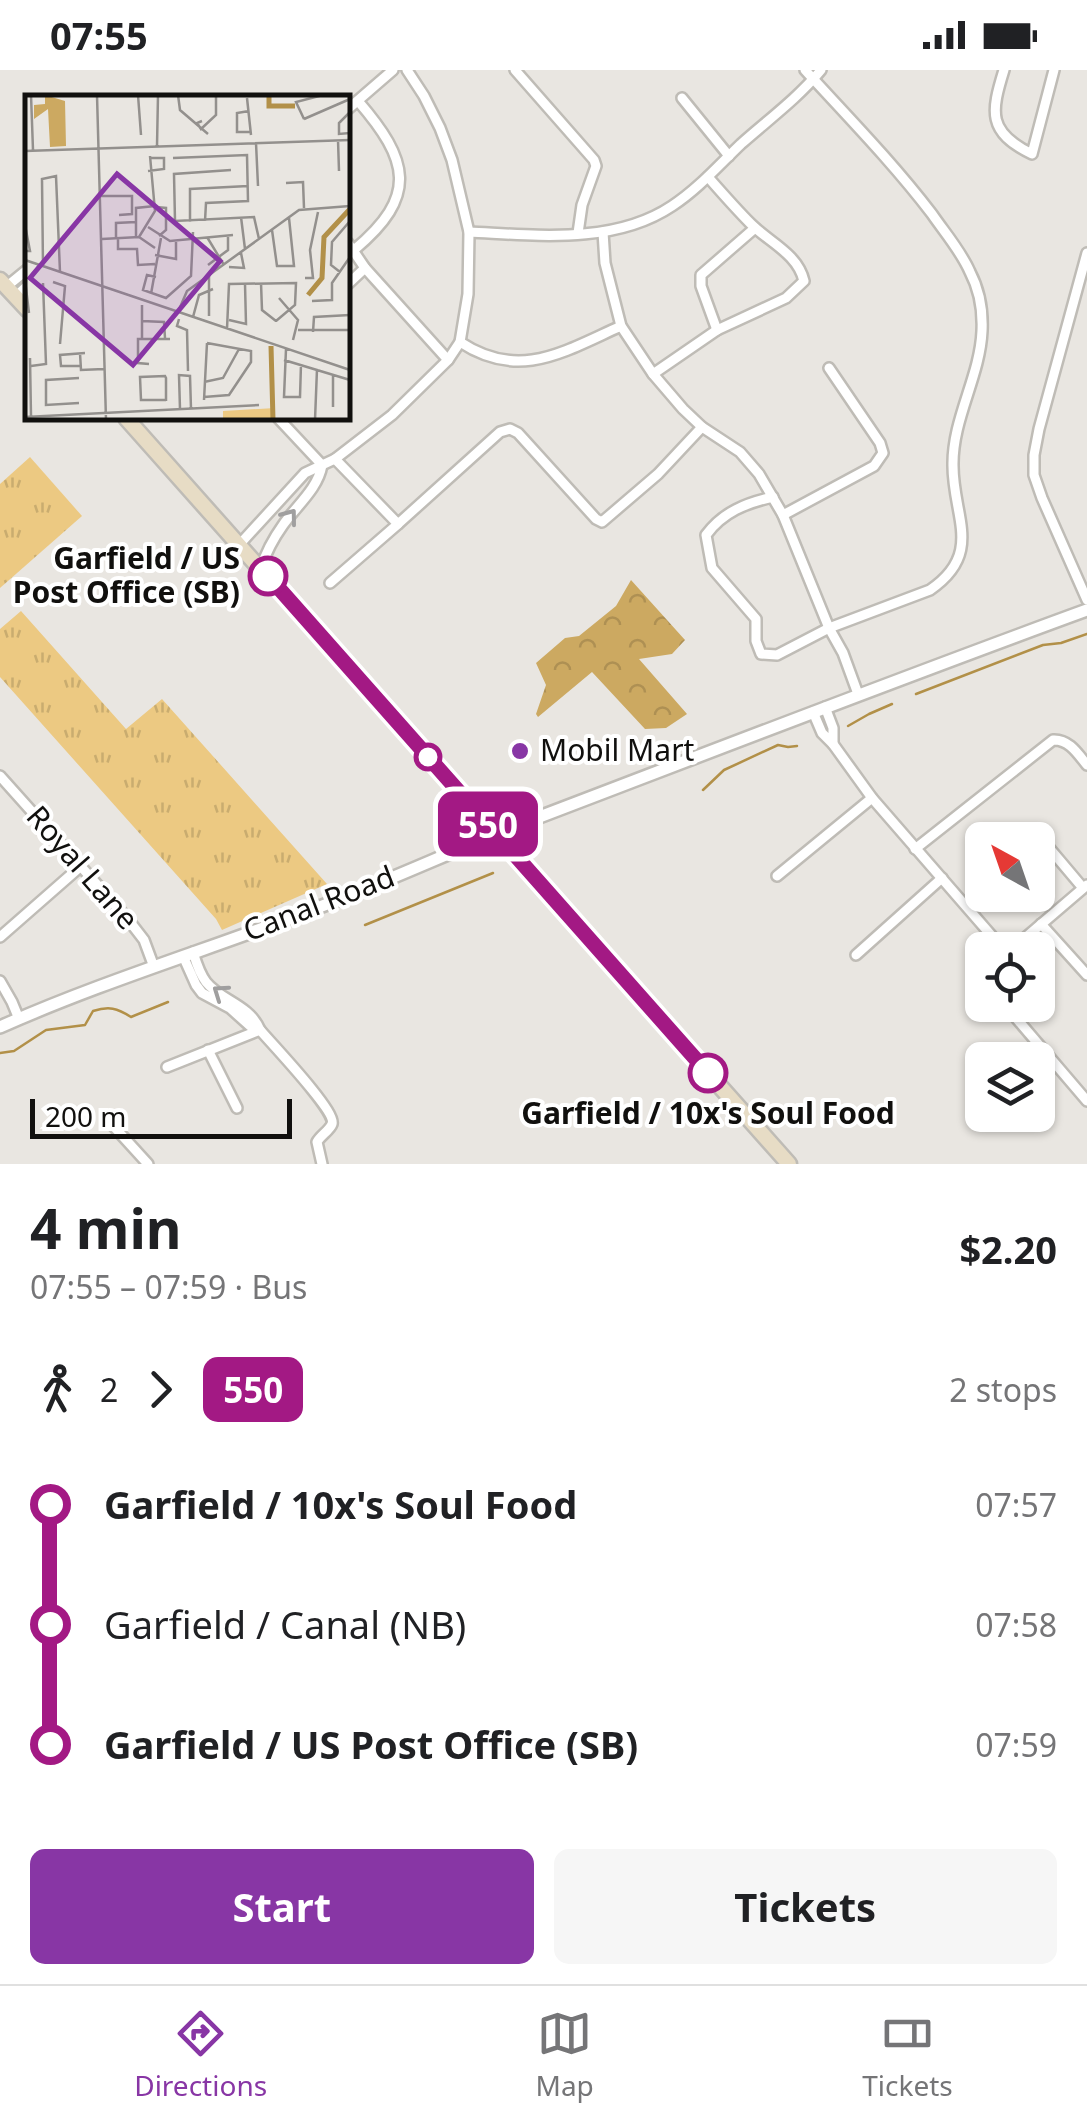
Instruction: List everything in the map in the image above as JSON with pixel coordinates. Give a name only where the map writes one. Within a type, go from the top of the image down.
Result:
[{"type":"main road","points":[[7,288],[25,307]]},
{"type":"main road","points":[[128,420],[789,1164]]},
{"type":"street","points":[[350,107],[393,70]]},
{"type":"street","points":[[240,545],[305,472],[334,459],[392,415],[448,360],[460,342],[468,294],[469,232],[440,128],[406,70]]},
{"type":"street","points":[[516,70],[594,160],[596,166],[582,205],[578,233]]},
{"type":"street","points":[[773,497],[752,502],[716,520],[706,535],[712,568],[756,619],[761,654],[777,655],[829,628],[930,590],[955,568],[964,537],[952,464],[956,434],[978,364],[982,312],[978,290],[952,241],[900,172],[817,74],[805,70]]},
{"type":"street","points":[[1004,70],[994,116],[1008,139],[1032,154],[1054,70]]},
{"type":"street","points":[[469,232],[603,232],[624,229],[665,211],[708,177],[817,74]]},
{"type":"street","points":[[682,98],[729,156]]},
{"type":"street","points":[[358,101],[382,128],[400,180],[389,216],[374,233],[351,247],[365,268],[448,360]]},
{"type":"street","points":[[652,374],[718,330],[786,298],[804,281],[794,261],[755,228],[708,177]]},
{"type":"street","points":[[718,330],[701,286],[701,275],[755,228]]},
{"type":"street","points":[[603,232],[605,264],[620,326],[652,374],[702,428],[740,452],[760,474],[783,514],[858,694]]},
{"type":"street","points":[[1087,253],[1039,429],[1034,476],[1087,600]]},
{"type":"street","points":[[350,282],[365,268]]},
{"type":"street","points":[[460,342],[497,360],[523,362],[558,353],[620,326]]},
{"type":"street","points":[[783,514],[874,466],[883,454],[880,443],[829,368]]},
{"type":"street","points":[[280,420],[322,465]]},
{"type":"street","points":[[330,583],[500,432],[510,429],[518,433],[602,522],[658,474],[702,428]]},
{"type":"street","points":[[334,459],[398,524]]},
{"type":"street","points":[[261,568],[283,524],[320,476],[322,465]]},
{"type":"street","name":"Canal Road","points":[[0,1028],[338,900],[858,694],[1087,610]]},
{"type":"street","points":[[819,709],[822,732],[872,798],[992,932]]},
{"type":"street","points":[[915,850],[1053,740],[1071,746],[1087,765]]},
{"type":"street","name":"Royal Lane","points":[[0,776],[144,940],[154,967]]},
{"type":"street","points":[[776,876],[872,798]]},
{"type":"street","points":[[1031,932],[1085,886],[1055,853]]},
{"type":"street","points":[[0,937],[81,866]]},
{"type":"street","points":[[856,955],[942,878]]},
{"type":"street","points":[[1041,924],[1087,976]]},
{"type":"street","points":[[188,954],[202,993],[260,1030],[333,1118],[317,1142],[322,1164]]},
{"type":"street","points":[[0,981],[19,1019]]},
{"type":"street","points":[[1020,1022],[1087,1101]]},
{"type":"street","points":[[167,1067],[260,1030]]},
{"type":"street","points":[[208,1050],[237,1108]]},
{"type":"street","points":[[107,1119],[148,1164]]},
{"type":"green space","points":[[30,457],[82,516],[0,588],[0,484]]},
{"type":"green space","points":[[631,580],[685,640],[672,654],[639,659],[687,714],[666,728],[645,729],[592,672],[538,717],[546,685],[536,663],[565,638],[579,636],[616,606]]},
{"type":"green space","points":[[21,611],[126,729],[162,699],[327,884],[222,930],[0,677],[0,629]]},
{"type":"waterway","points":[[916,694],[1043,645],[1087,634]]},
{"type":"waterway","points":[[848,726],[892,704]]},
{"type":"waterway","points":[[703,790],[724,770],[778,745],[797,746]]},
{"type":"waterway","points":[[365,925],[493,873]]},
{"type":"waterway","points":[[0,1053],[14,1051],[46,1030],[85,1025],[93,1011],[113,1009],[131,1017],[168,1002]]},
{"type":"bus line","name":"550","points":[[268,576],[708,1073]]},
{"type":"place","name":"Garfield / US Post Office (SB)","points":[[268,576]]},
{"type":"place","name":"Mobil Mart","points":[[520,751]]},
{"type":"place","name":"Garfield / 10x's Soul Food","points":[[708,1073]]}]
